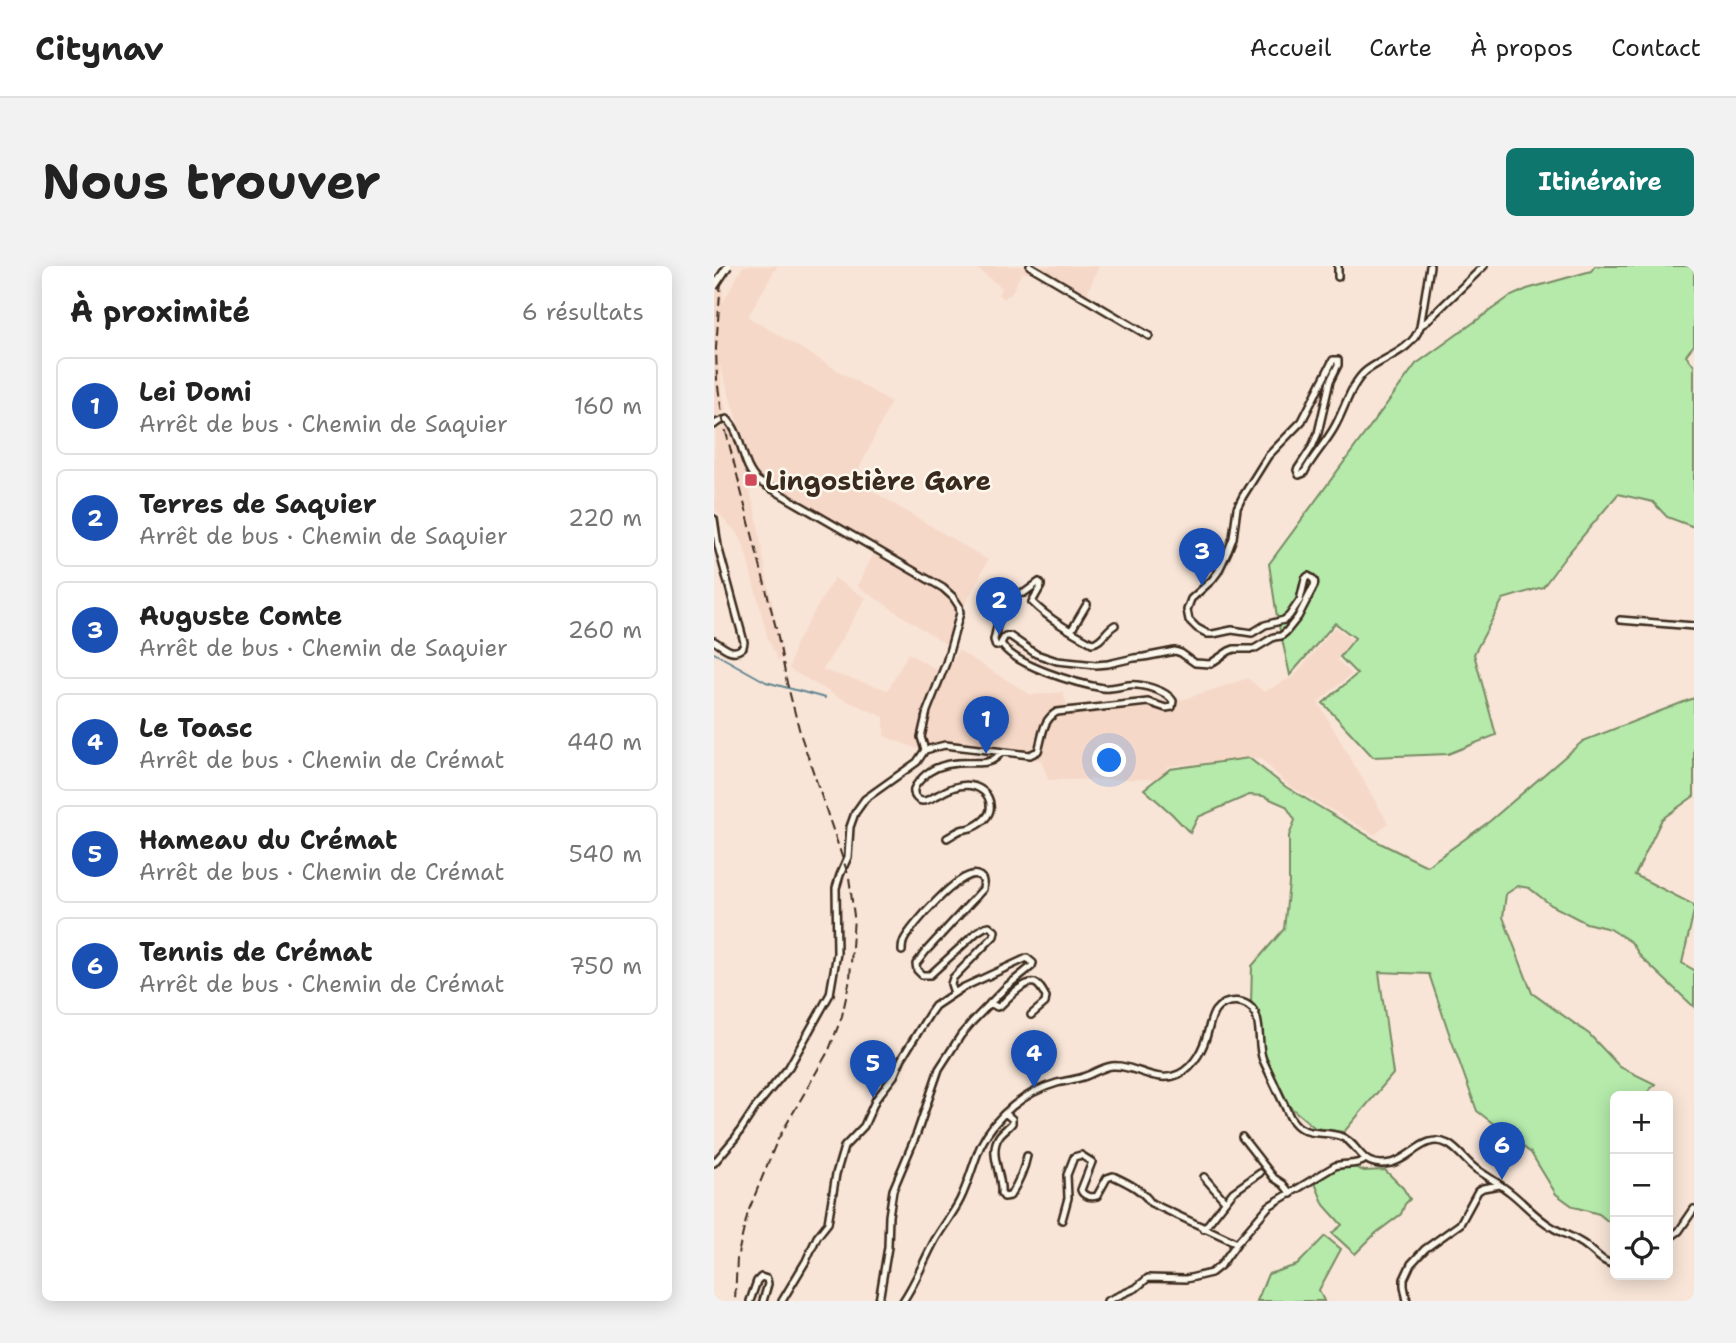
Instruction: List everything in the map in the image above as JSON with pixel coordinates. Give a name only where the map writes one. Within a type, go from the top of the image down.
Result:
[{"type":"main road","points":[[714,277],[721,266]]},
{"type":"main road","points":[[714,287],[728,266]]},
{"type":"street","points":[[1030,266],[1149,335]]},
{"type":"street","points":[[1338,266],[1338,277]]},
{"type":"street","points":[[714,1163],[789,1067],[830,994],[837,953],[836,887],[849,857],[850,827],[855,813],[865,799],[916,762],[926,748],[945,745],[1030,755],[1039,749],[1046,721],[1052,713],[1148,702],[1168,709],[1172,707],[1173,701],[1167,694],[1157,690],[1133,685],[1102,688],[1054,675],[1012,654],[1002,645],[1002,639],[1008,636],[1028,650],[1050,659],[1096,665],[1175,651],[1203,665],[1210,664],[1234,649],[1254,649],[1274,637],[1281,636],[1289,629],[1314,586],[1315,582],[1311,577],[1305,579],[1300,600],[1289,616],[1252,633],[1232,630],[1208,634],[1192,624],[1187,610],[1193,596],[1212,580],[1222,564],[1233,538],[1237,508],[1243,496],[1268,456],[1303,421],[1333,360],[1338,360],[1338,365],[1330,381],[1318,433],[1298,467],[1299,475],[1304,473],[1310,460],[1333,430],[1362,374],[1405,347],[1417,335],[1428,266]]},
{"type":"street","points":[[1420,325],[1484,266]]},
{"type":"street","points":[[714,425],[719,421],[730,421],[749,471],[758,481],[932,582],[953,597],[959,606],[958,620],[946,663],[930,702],[922,733],[926,748]]},
{"type":"street","points":[[714,519],[718,546],[744,642],[741,650],[734,653],[714,641]]},
{"type":"street","points":[[1002,645],[996,646],[994,640],[1004,605],[1015,594],[1024,593],[1039,582],[1041,586],[1032,602],[1092,643],[1100,640],[1105,631],[1115,625]]},
{"type":"street","points":[[1071,631],[1087,604]]},
{"type":"street","points":[[1620,620],[1694,626]]},
{"type":"street","points":[[947,838],[984,820],[990,809],[987,796],[973,786],[962,785],[922,801],[913,793],[915,787],[939,766],[960,762],[989,762],[1001,752]]},
{"type":"street","points":[[902,951],[902,942],[948,890],[969,875],[976,874],[981,878],[983,889],[916,964],[922,975],[930,975],[977,932],[989,926],[995,931],[994,936],[953,978],[951,984],[954,993]]},
{"type":"street","points":[[782,1301],[813,1244],[828,1223],[836,1174],[844,1147],[866,1123],[876,1099],[894,1076],[906,1050],[930,1013],[935,1006],[954,993],[1027,958],[1031,960],[1031,968],[990,1003],[961,1035],[943,1062],[895,1184],[879,1301]]},
{"type":"street","points":[[990,1003],[1000,1006],[1014,992],[1028,984],[1038,984],[1046,997],[1045,1003],[1031,1015]]},
{"type":"street","points":[[903,1301],[961,1198],[981,1146],[1005,1113],[1039,1090],[1110,1066],[1129,1068],[1156,1077],[1177,1075],[1200,1053],[1213,1014],[1224,1004],[1238,1001],[1254,1010],[1258,1024],[1259,1051],[1293,1122],[1301,1129],[1342,1137],[1366,1160],[1376,1163],[1392,1163],[1424,1143],[1436,1140],[1448,1144],[1553,1228],[1582,1243],[1602,1260],[1610,1263]]},
{"type":"street","points":[[1005,1113],[1012,1119],[1012,1123],[997,1138],[994,1150],[1004,1197],[1010,1196],[1020,1180],[1027,1156]]},
{"type":"street","points":[[1242,1138],[1274,1178],[1291,1194]]},
{"type":"street","points":[[1062,1220],[1068,1199],[1067,1175],[1074,1157],[1078,1155],[1092,1162],[1082,1194],[1097,1196],[1107,1178],[1113,1176],[1146,1195],[1151,1203],[1237,1243]]},
{"type":"street","points":[[1107,1301],[1136,1288],[1148,1278],[1186,1279],[1211,1273],[1221,1265],[1269,1206],[1335,1166],[1366,1160]]},
{"type":"street","points":[[1204,1229],[1236,1189],[1260,1172]]},
{"type":"street","points":[[1204,1177],[1225,1201]]},
{"type":"street","points":[[1407,1301],[1404,1279],[1414,1260],[1463,1221],[1478,1191],[1500,1185]]},
{"type":"street","points":[[1673,1235],[1694,1209]]},
{"type":"street","points":[[750,1301],[761,1277],[766,1279],[768,1284],[763,1301]]},
{"type":"shaded area","points":[[743,266],[777,266],[748,317],[891,402],[854,480],[988,560],[945,644],[857,586],[875,551],[756,484],[720,365],[726,411],[714,418],[714,301],[722,283],[723,302]]},
{"type":"shaded area","points":[[1034,266],[1099,266],[1086,296]]},
{"type":"shaded area","points":[[975,267],[1030,268],[1027,274],[1022,272],[1010,296],[1004,299],[998,294],[1002,288]]},
{"type":"shaded area","points":[[729,426],[756,513],[784,659],[778,660],[768,639],[743,543],[715,510],[716,430]]},
{"type":"shaded area","points":[[834,578],[866,598],[823,670],[888,690],[908,653],[946,675],[958,650],[1031,695],[1063,692],[1070,715],[1184,699],[1248,678],[1264,692],[1294,676],[1335,627],[1352,639],[1337,660],[1352,674],[1318,702],[1388,823],[1375,835],[1288,785],[1260,758],[1168,766],[1163,779],[1048,780],[1041,760],[915,748],[884,736],[884,717],[840,698],[789,669],[795,645]]},
{"type":"green space","points":[[1595,266],[1694,266],[1694,345],[1686,355],[1694,366],[1694,527],[1667,517],[1653,502],[1618,494],[1543,587],[1503,599],[1474,654],[1496,735],[1448,754],[1373,757],[1323,703],[1357,674],[1340,657],[1355,638],[1335,623],[1290,675],[1269,564],[1416,364],[1509,297],[1527,289],[1591,271]]},
{"type":"green space","points":[[1694,698],[1694,796],[1662,819],[1635,875],[1694,905],[1682,963],[1694,970],[1694,1007],[1641,957],[1631,942],[1610,929],[1586,923],[1551,905],[1529,888],[1518,886],[1506,894],[1503,917],[1532,993],[1589,1034],[1620,1067],[1655,1084],[1649,1091],[1610,1091],[1610,1223],[1599,1214],[1574,1207],[1556,1194],[1531,1153],[1477,1111],[1429,974],[1379,972],[1393,1074],[1344,1132],[1315,1128],[1289,1106],[1263,1051],[1261,1021],[1251,1003],[1252,966],[1284,929],[1289,883],[1289,836],[1295,820],[1286,806],[1263,796],[1249,795],[1198,817],[1190,833],[1144,789],[1170,769],[1249,758],[1286,787],[1382,844],[1427,866],[1490,821],[1583,741]]},
{"type":"green space","points":[[1352,1166],[1364,1171],[1385,1170],[1410,1199],[1401,1214],[1355,1254],[1332,1233],[1342,1225],[1324,1205],[1314,1181],[1334,1169]]},
{"type":"green space","points":[[1325,1236],[1341,1249],[1319,1290],[1324,1301],[1257,1301],[1268,1274],[1297,1265]]},
{"type":"waterway","points":[[714,653],[766,682],[825,698]]},
{"type":"railway","points":[[722,266],[716,348],[717,380],[723,420],[777,632],[787,683],[801,736],[849,877],[854,916],[850,979],[842,1016],[829,1050],[777,1141],[748,1212],[737,1258],[735,1301]]},
{"type":"place","name":"Lingostière Gare","points":[[751,480]]},
{"type":"place","name":"Auguste Comte","points":[[1202,586]]},
{"type":"place","name":"Terres de Saquier","points":[[999,635]]},
{"type":"place","name":"Lei Domi","points":[[986,754]]},
{"type":"place","name":"Le Toasc","points":[[1034,1088]]},
{"type":"place","name":"Hameau du Crémat","points":[[873,1098]]},
{"type":"place","name":"Tennis de Crémat","points":[[1502,1180]]}]
